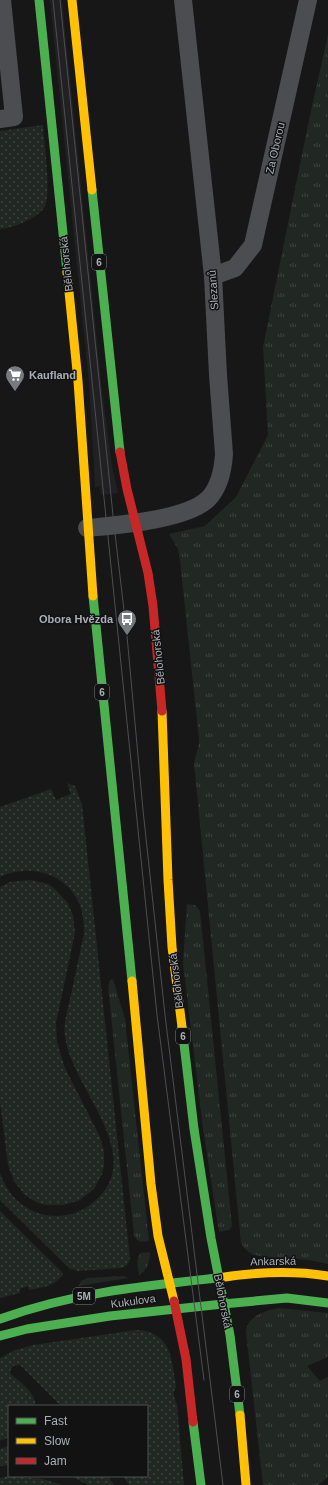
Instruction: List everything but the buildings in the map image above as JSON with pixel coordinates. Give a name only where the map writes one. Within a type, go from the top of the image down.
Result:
[{"type":"main road","name":"Bělohorská","points":[[39,0],[78,381],[93,603],[127,931],[150,1184],[158,1236],[176,1307],[186,1360],[201,1485]]},
{"type":"main road","name":"Bělohorská","points":[[72,0],[118,438],[123,472],[145,559],[150,589],[160,682],[172,947],[194,1129],[218,1278],[230,1335],[242,1428],[246,1485]]},
{"type":"main road","name":"Ankarská","points":[[218,1278],[251,1272],[276,1271],[328,1276]]},
{"type":"main road","name":"5M","points":[[0,1318],[25,1309],[70,1298],[218,1278]]},
{"type":"main road","points":[[224,1304],[287,1298],[328,1303]]},
{"type":"main road","name":"5M","points":[[176,1307],[224,1304]]},
{"type":"main road","name":"Kukulova","points":[[0,1336],[29,1328],[176,1307]]},
{"type":"street","points":[[0,119],[14,117],[2,0]]},
{"type":"street","name":"Slezanů","points":[[135,522],[182,513],[197,507],[212,494],[222,471],[224,454],[213,276],[183,0]]},
{"type":"street","name":"Za Oborou","points":[[213,276],[235,268],[253,246],[308,0]]},
{"type":"street","points":[[88,528],[135,522]]},
{"type":"shaded area","points":[[50,0],[62,0],[102,390],[112,466],[118,493],[101,495],[100,486],[95,487],[89,383]]},
{"type":"green space","points":[[328,35],[328,1264],[300,1259],[263,1257],[250,1253],[241,1243],[194,763],[199,739],[180,561],[178,549],[169,534],[205,526],[236,497],[268,435],[263,347],[310,115]]},
{"type":"green space","points":[[43,125],[47,181],[46,202],[44,208],[36,216],[24,222],[0,229],[0,131]]},
{"type":"green space","points":[[67,783],[75,786],[82,804],[130,1259],[127,1265],[122,1268],[78,1271],[70,1269],[0,1200],[0,1173],[13,1197],[29,1209],[49,1216],[63,1216],[77,1212],[90,1205],[107,1186],[114,1166],[111,1145],[103,1123],[70,1057],[65,1036],[66,1015],[84,933],[80,905],[74,894],[66,885],[57,878],[46,874],[35,871],[23,871],[0,877],[0,807],[51,789],[56,800],[71,794]]},
{"type":"green space","points":[[30,880],[48,884],[55,889],[67,902],[73,915],[75,933],[56,1023],[57,1042],[65,1068],[100,1137],[104,1151],[104,1166],[102,1174],[94,1189],[80,1200],[64,1205],[46,1205],[38,1203],[25,1195],[14,1181],[8,1165],[0,1102],[0,887],[10,882]]},
{"type":"green space","points":[[187,904],[195,905],[200,911],[232,1226],[229,1230],[219,1232],[203,1129],[183,963]]},
{"type":"green space","points":[[113,979],[125,1019],[149,1241],[141,1242],[137,1240],[134,1235],[108,986],[110,980]]},
{"type":"green space","points":[[0,1211],[63,1273],[59,1279],[48,1286],[29,1290],[28,1286],[20,1289],[20,1293],[0,1298]]},
{"type":"green space","points":[[150,1252],[148,1265],[139,1275],[137,1264],[139,1255],[141,1253]]},
{"type":"green space","points":[[124,1276],[128,1278],[79,1286],[81,1281],[87,1278]]},
{"type":"green space","points":[[279,1308],[328,1313],[328,1357],[307,1366],[320,1381],[328,1377],[328,1477],[318,1485],[263,1485],[246,1332],[247,1326],[258,1315],[263,1312]]},
{"type":"green space","points":[[136,1330],[156,1335],[163,1341],[168,1348],[173,1366],[176,1387],[174,1396],[177,1404],[184,1485],[129,1485],[124,1477],[148,1477],[148,1405],[60,1405],[20,1365],[13,1366],[10,1371],[11,1374],[30,1392],[36,1405],[8,1405],[8,1437],[0,1441],[0,1358],[15,1350],[33,1345]]},
{"type":"green space","points":[[8,1446],[8,1465],[0,1466],[0,1449]]},
{"type":"green space","points":[[8,1476],[43,1479],[62,1485],[0,1485],[0,1478]]},
{"type":"green space","points":[[73,1477],[109,1477],[114,1485],[88,1485]]},
{"type":"tram line","points":[[53,0],[157,1015],[204,1380]]},
{"type":"tram line","points":[[60,0],[114,525],[127,636],[143,810],[165,1015],[223,1485]]},
{"type":"traffic: fast","points":[[39,0],[67,272]]},
{"type":"traffic: fast","points":[[92,190],[120,452]]},
{"type":"traffic: fast","points":[[93,596],[132,981]]},
{"type":"traffic: fast","points":[[182,1027],[194,1129],[211,1238],[230,1335],[240,1415]]},
{"type":"traffic: fast","points":[[0,1319],[27,1310],[80,1297],[162,1284],[218,1278]]},
{"type":"traffic: fast","points":[[223,1304],[287,1298],[328,1303]]},
{"type":"traffic: fast","points":[[0,1336],[27,1329],[110,1316],[223,1304]]},
{"type":"traffic: fast","points":[[193,1422],[201,1485]]},
{"type":"traffic: slow","points":[[72,0],[92,190]]},
{"type":"traffic: slow","points":[[67,272],[78,381],[93,596]]},
{"type":"traffic: slow","points":[[162,711],[172,947],[182,1027]]},
{"type":"traffic: slow","points":[[132,981],[151,1184],[158,1236],[174,1301]]},
{"type":"traffic: slow","points":[[218,1278],[273,1272],[328,1276]]},
{"type":"traffic: slow","points":[[240,1415],[246,1485]]},
{"type":"traffic: jam","points":[[120,452],[127,489],[148,573],[153,606],[162,711]]},
{"type":"traffic: jam","points":[[174,1301],[186,1359],[193,1422]]},
{"type":"place","name":"Kaufland","points":[[15,392]]},
{"type":"place","name":"Obora Hvězda","points":[[127,636]]}]
